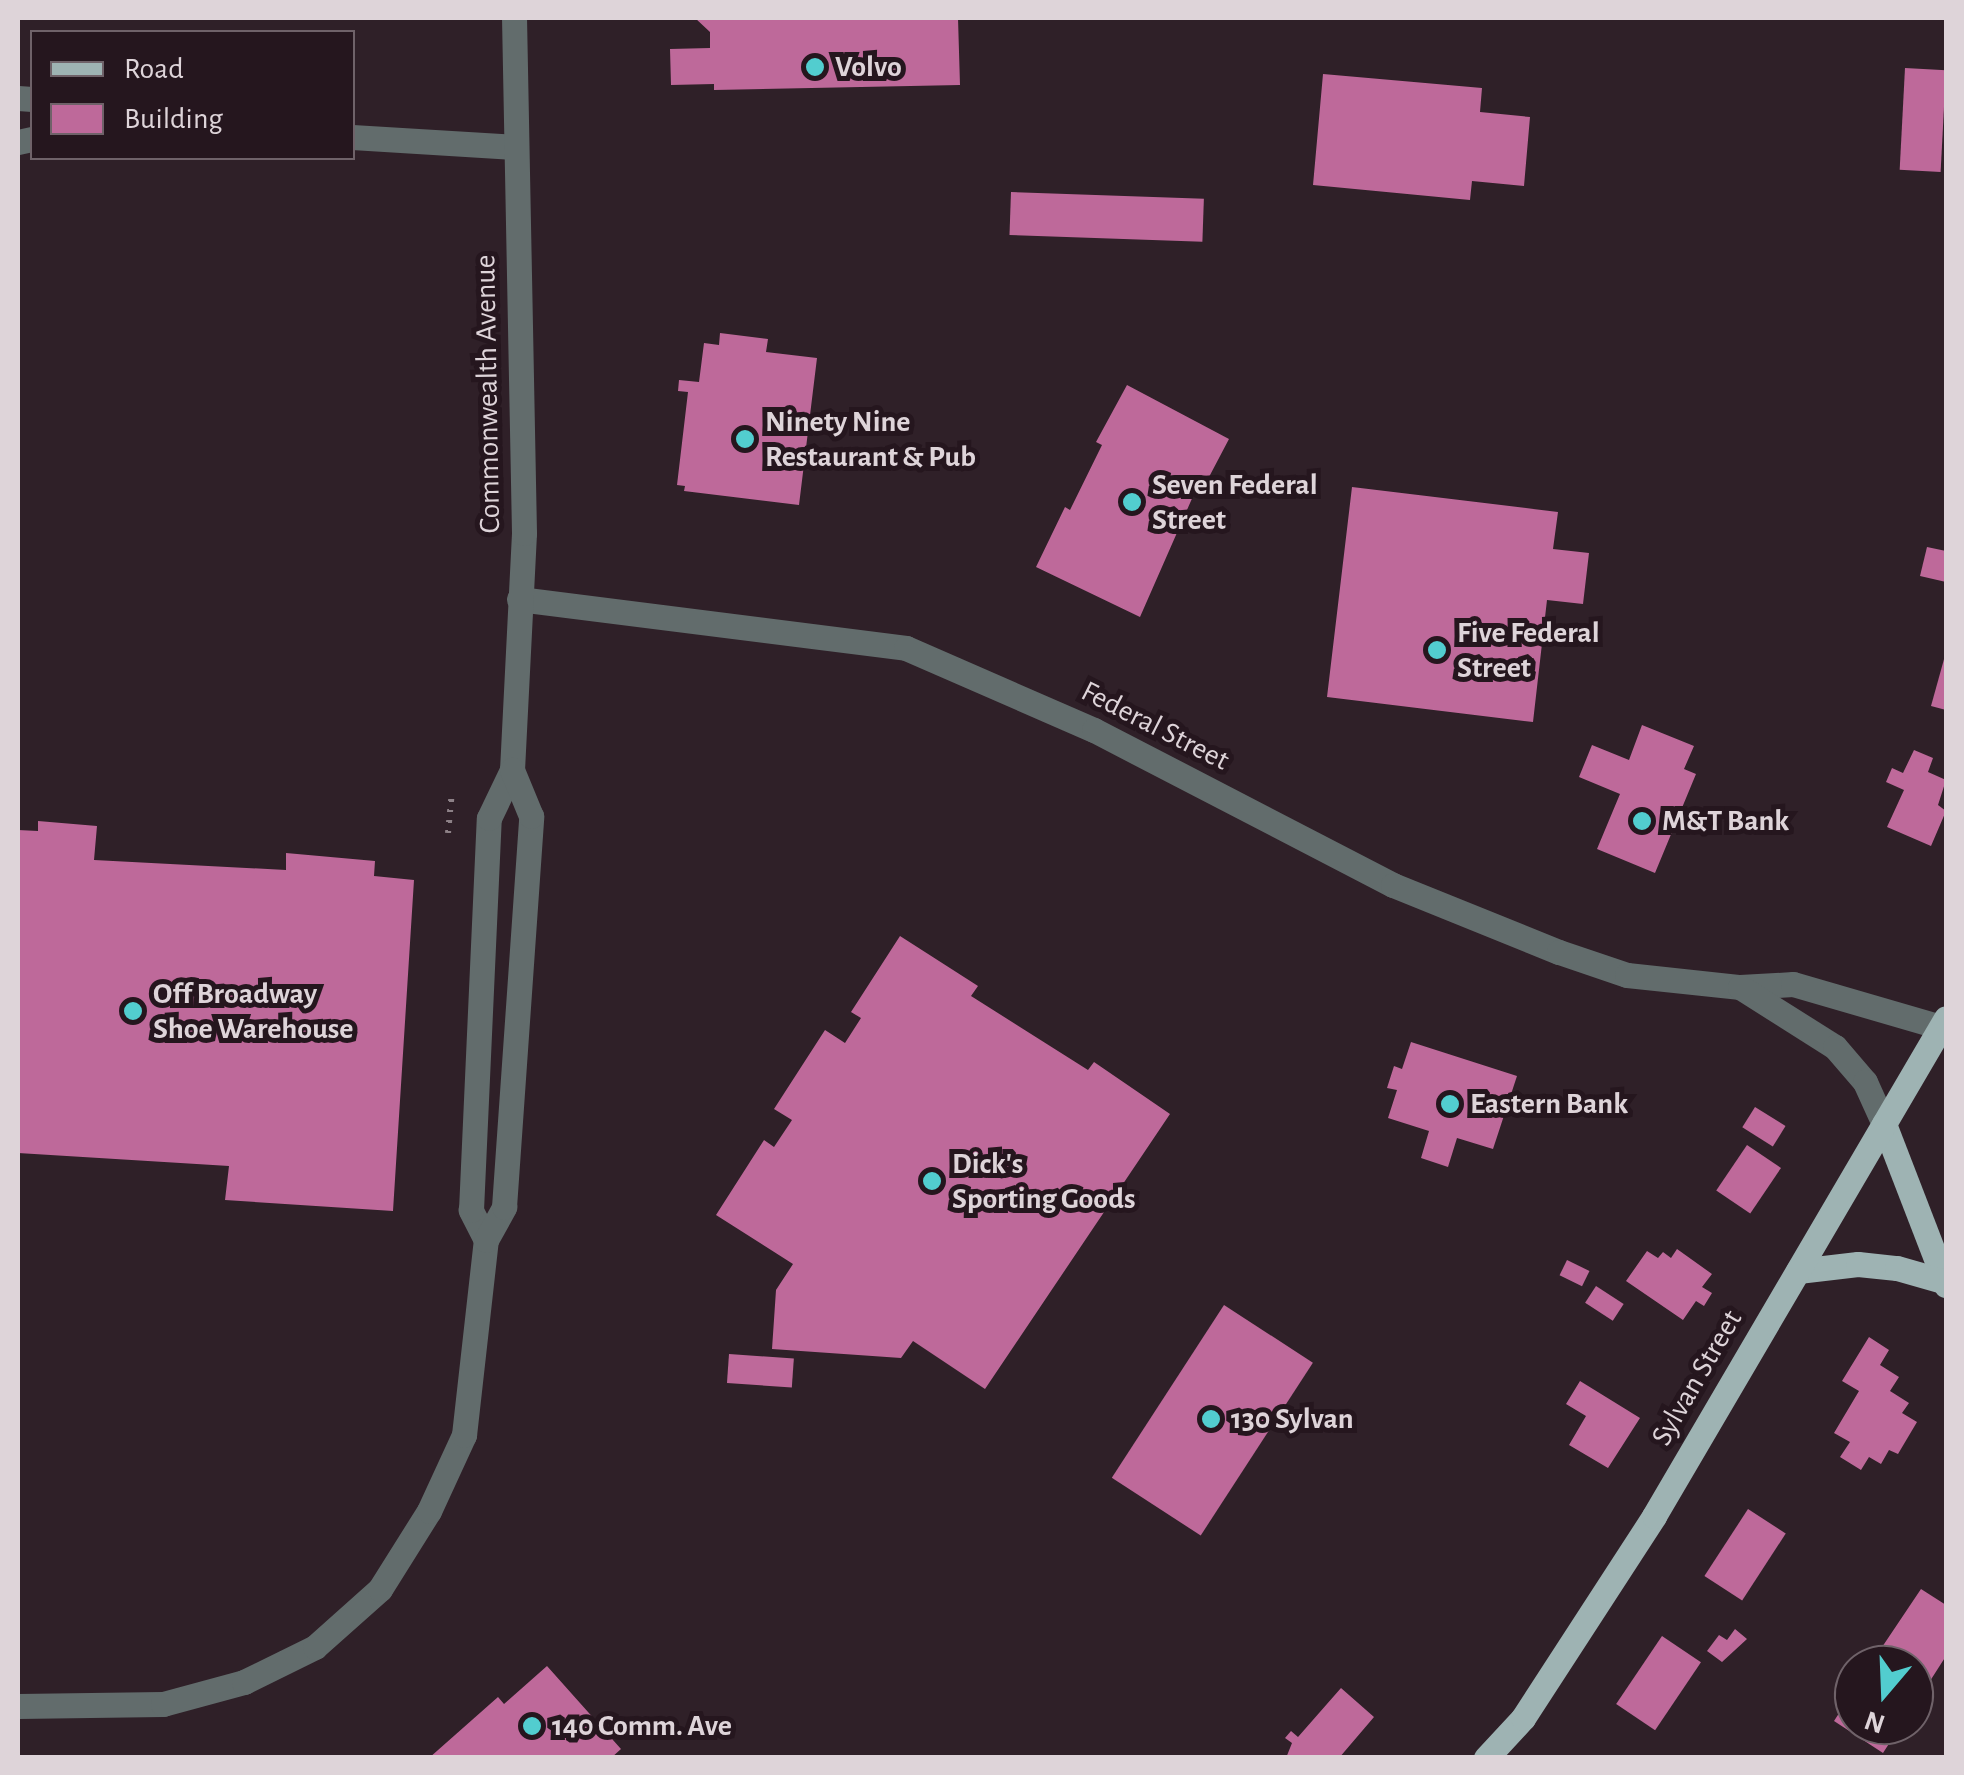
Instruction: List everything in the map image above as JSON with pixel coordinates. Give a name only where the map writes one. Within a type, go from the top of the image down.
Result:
[{"type":"main road","name":"Sylvan Street","points":[[1486,1758],[1523,1718],[1595,1610],[1944,1023]]},
{"type":"main road","points":[[1884,1124],[1946,1284]]},
{"type":"main road","points":[[1798,1271],[1858,1264],[1897,1268],[1946,1284]]},
{"type":"street","name":"Commonwealth Avenue","points":[[486,1240],[471,1210],[489,818],[512,770],[524,532],[514,18]]},
{"type":"street","points":[[355,138],[515,147]]},
{"type":"street","name":"Federal Street","points":[[519,599],[906,648],[1094,730],[1393,885],[1489,926],[1627,975],[1740,987],[1794,984],[1944,1023]]},
{"type":"street","name":"Commonwealth Avenue","points":[[18,1706],[163,1704],[244,1682],[316,1647],[380,1590],[430,1511],[464,1435],[486,1240],[504,1208],[531,816],[512,770]]},
{"type":"street","name":"Federal Street","points":[[1740,987],[1835,1047],[1865,1082],[1884,1124]]},
{"type":"path","points":[[448,832],[452,791]]},
{"type":"building","name":"Volvo","points":[[695,18],[958,18],[960,85],[714,90],[714,84],[671,85],[670,49],[710,48],[710,32]]},
{"type":"building","points":[[1905,68],[1946,70],[1941,172],[1900,170]]},
{"type":"building","points":[[1323,74],[1482,88],[1480,112],[1530,117],[1524,186],[1472,181],[1470,200],[1313,185]]},
{"type":"building","points":[[1011,192],[1204,199],[1202,242],[1009,235]]},
{"type":"building","name":"Ninety Nine Restaurant & Pub","points":[[720,333],[768,339],[766,352],[817,358],[799,505],[684,491],[685,486],[677,485],[688,392],[678,391],[679,380],[699,382],[704,343],[719,345]]},
{"type":"building","name":"Seven Federal Street","points":[[1127,385],[1229,439],[1199,496],[1194,494],[1140,617],[1036,567],[1065,507],[1070,510],[1102,445],[1096,442]]},
{"type":"building","name":"Five Federal Street","points":[[1352,487],[1558,512],[1553,549],[1589,553],[1583,604],[1547,600],[1533,722],[1327,697]]},
{"type":"building","points":[[1927,547],[1946,551],[1946,582],[1920,576]]},
{"type":"building","points":[[1946,652],[1946,710],[1931,706]]},
{"type":"building","name":"M&T Bank","points":[[1642,725],[1694,746],[1684,769],[1696,774],[1655,873],[1597,849],[1620,794],[1579,777],[1592,745],[1629,760]]},
{"type":"building","points":[[1914,750],[1933,758],[1928,772],[1946,780],[1938,805],[1946,811],[1931,846],[1887,827],[1904,790],[1886,782],[1892,768],[1903,773]]},
{"type":"building","points":[[38,821],[97,826],[94,860],[286,870],[286,853],[375,861],[374,876],[414,880],[393,1211],[225,1200],[229,1166],[18,1153],[18,830],[38,831]]},
{"type":"building","name":"Dick's Sporting Goods","points":[[900,936],[978,986],[971,996],[1088,1070],[1094,1062],[1170,1114],[985,1389],[913,1341],[901,1358],[772,1349],[776,1290],[793,1264],[716,1215],[764,1140],[774,1147],[792,1120],[774,1109],[825,1030],[845,1043],[861,1018],[851,1012]]},
{"type":"building","name":"Eastern Bank","points":[[1411,1042],[1517,1076],[1493,1149],[1457,1138],[1448,1167],[1421,1158],[1429,1131],[1388,1118],[1397,1090],[1387,1088],[1394,1066],[1402,1069]]},
{"type":"building","points":[[1755,1107],[1786,1126],[1773,1146],[1742,1127]]},
{"type":"building","points":[[1747,1145],[1781,1168],[1750,1214],[1716,1191]]},
{"type":"building","points":[[1677,1249],[1712,1274],[1702,1287],[1712,1293],[1704,1306],[1696,1301],[1683,1320],[1626,1281],[1647,1251],[1658,1258],[1663,1252],[1671,1258]]},
{"type":"building","points":[[1567,1260],[1589,1271],[1582,1286],[1560,1275]]},
{"type":"building","points":[[1596,1286],[1624,1304],[1613,1321],[1585,1303]]},
{"type":"building","name":"130 Sylvan","points":[[1224,1305],[1313,1363],[1201,1535],[1112,1478]]},
{"type":"building","points":[[1869,1337],[1889,1350],[1880,1365],[1899,1377],[1890,1391],[1909,1403],[1902,1413],[1917,1422],[1898,1454],[1889,1450],[1881,1464],[1869,1457],[1861,1470],[1840,1457],[1850,1442],[1834,1433],[1859,1391],[1842,1381]]},
{"type":"building","points":[[729,1354],[794,1359],[792,1387],[727,1383]]},
{"type":"building","points":[[1580,1381],[1640,1418],[1608,1468],[1569,1445],[1586,1416],[1566,1404]]},
{"type":"building","points":[[1748,1509],[1786,1534],[1742,1601],[1704,1576]]},
{"type":"building","points":[[1921,1589],[1946,1605],[1946,1656],[1934,1675],[1934,1645],[1883,1645]]},
{"type":"building","points":[[1735,1629],[1747,1639],[1722,1662],[1707,1651],[1719,1635],[1727,1640]]},
{"type":"building","points":[[1662,1636],[1701,1662],[1655,1730],[1616,1704]]},
{"type":"building","name":"140 Comm. Ave","points":[[547,1666],[621,1749],[611,1758],[429,1758],[498,1697],[504,1704]]},
{"type":"building","points":[[1341,1688],[1374,1717],[1339,1758],[1286,1758],[1292,1743],[1285,1738],[1291,1731],[1298,1737]]},
{"type":"building","points":[[1871,1745],[1888,1745],[1883,1753]]},
{"type":"place","name":"Volvo","points":[[815,67]]},
{"type":"place","name":"Ninety Nine Restaurant & Pub","points":[[745,439]]},
{"type":"place","name":"Seven Federal Street","points":[[1132,502]]},
{"type":"place","name":"Five Federal Street","points":[[1437,650]]},
{"type":"place","name":"M&T Bank","points":[[1642,821]]},
{"type":"place","name":"Off Broadway Shoe Warehouse","points":[[133,1011]]},
{"type":"place","name":"Eastern Bank","points":[[1450,1104]]},
{"type":"place","name":"Dick's Sporting Goods","points":[[932,1181]]},
{"type":"place","name":"130 Sylvan","points":[[1211,1419]]},
{"type":"place","name":"140 Comm. Ave","points":[[532,1726]]}]
